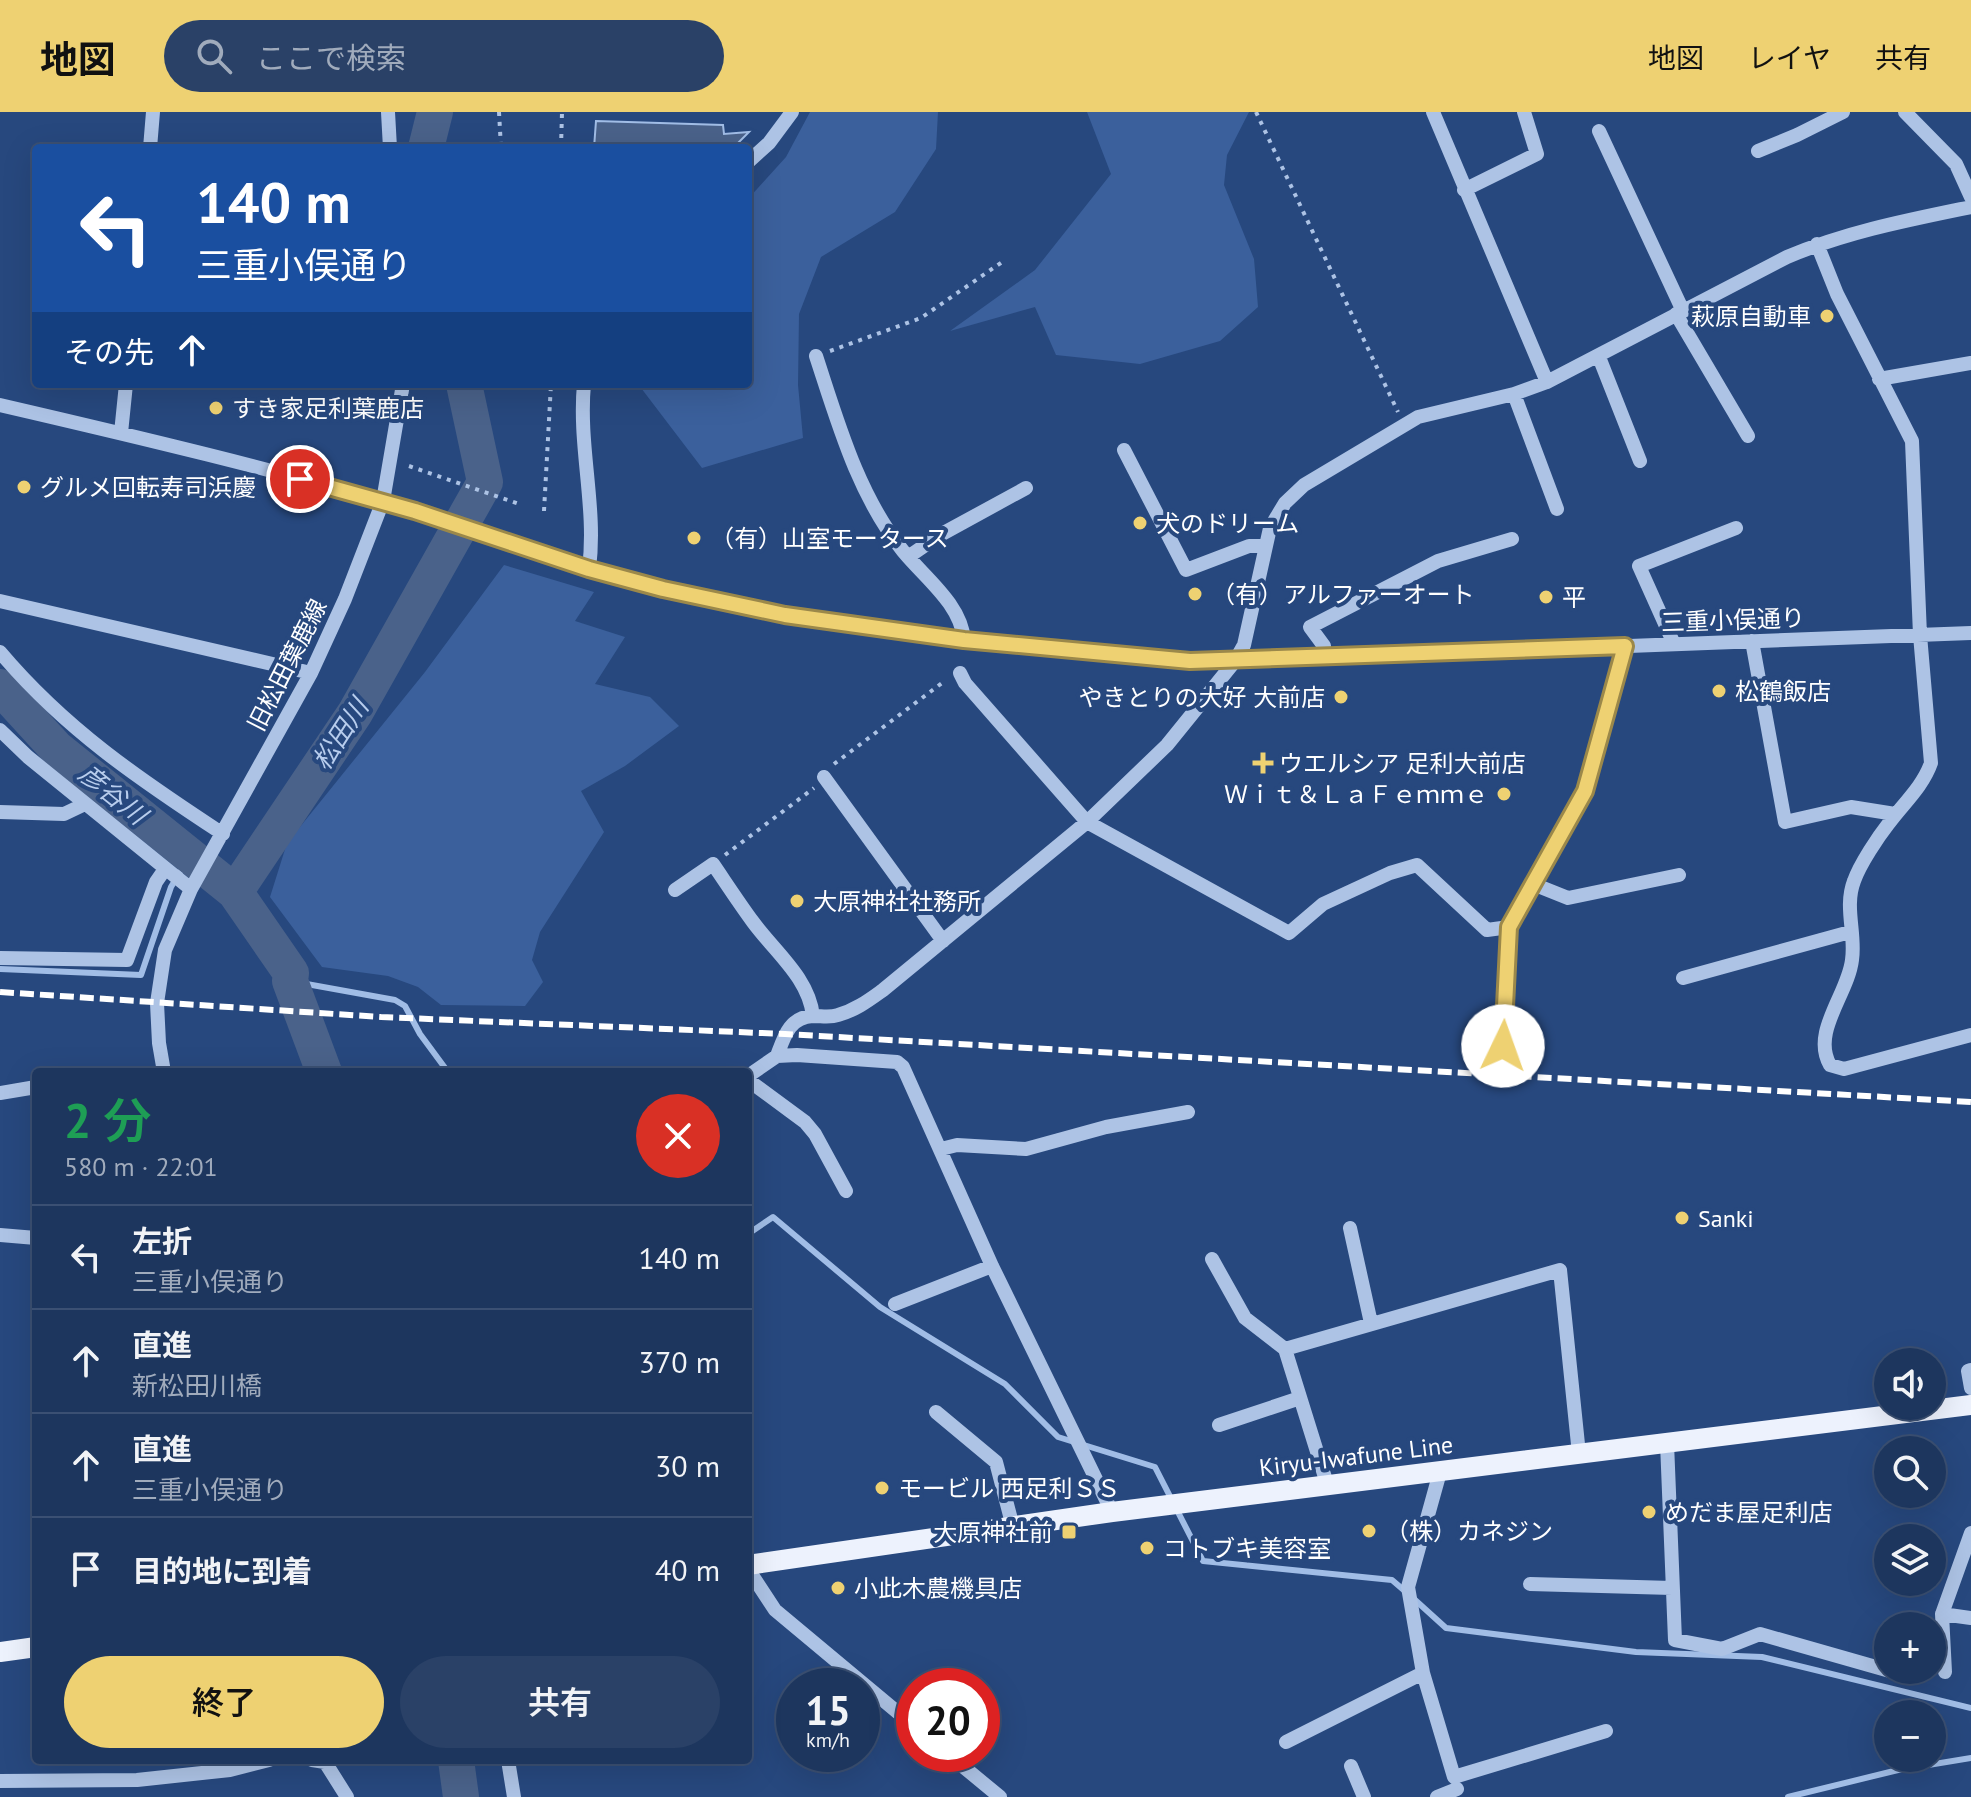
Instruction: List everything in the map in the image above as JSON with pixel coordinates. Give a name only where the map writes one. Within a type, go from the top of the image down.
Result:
[{"type":"main road","name":"Kiryu-Iwafune Line","points":[[752,1566],[1112,1512],[1971,1405]]},
{"type":"main road","points":[[0,1652],[32,1648]]},
{"type":"street","points":[[150,144],[153,112]]},
{"type":"street","points":[[388,112],[390,144]]},
{"type":"street","points":[[752,158],[769,143],[792,112]]},
{"type":"street","points":[[1433,112],[1547,382]]},
{"type":"street","points":[[1464,190],[1537,154],[1524,112]]},
{"type":"street","points":[[1758,151],[1843,112]]},
{"type":"street","points":[[1905,112],[1956,164],[1971,197]]},
{"type":"street","points":[[1599,131],[1680,312],[1748,436]]},
{"type":"street","points":[[752,1075],[777,1056],[793,1022],[813,1016],[834,1017],[855,1009],[1087,822],[1167,745],[1235,661],[1244,645],[1270,528],[1285,503],[1304,485],[1418,417],[1514,394],[1547,382],[1817,244],[1851,233],[1971,207]]},
{"type":"street","points":[[1817,244],[1837,294],[1912,441],[1920,635],[1931,763],[1926,777],[1895,814],[1854,881],[1850,899],[1852,961],[1823,1052],[1830,1065],[1844,1069],[1971,1035]]},
{"type":"street","points":[[816,356],[863,489],[908,557],[956,612],[963,624],[964,640]]},
{"type":"street","points":[[1599,357],[1640,461]]},
{"type":"street","points":[[1879,379],[1971,363]]},
{"type":"street","points":[[121,433],[126,388]]},
{"type":"street","name":"旧松田葉鹿線","points":[[181,878],[220,839],[311,673],[362,560],[383,501],[402,388]]},
{"type":"street","points":[[584,388],[585,447],[592,522],[589,569]]},
{"type":"street","points":[[1514,394],[1557,509]]},
{"type":"street","points":[[0,405],[383,501]]},
{"type":"street","points":[[1124,450],[1186,570],[1249,546],[1266,546]]},
{"type":"street","points":[[908,557],[940,535],[1026,488]]},
{"type":"street","name":"三重小俣通り","points":[[383,501],[589,569],[663,589],[785,615],[964,640],[1166,660],[1325,658],[1971,633]]},
{"type":"street","points":[[1674,644],[1639,566],[1736,528]]},
{"type":"street","points":[[1325,658],[1324,646],[1310,627],[1438,561],[1512,539]]},
{"type":"street","points":[[0,601],[311,673]]},
{"type":"street","points":[[1752,641],[1785,822],[1851,807],[1895,814]]},
{"type":"street","points":[[1503,1046],[1509,927],[1585,791],[1625,646]]},
{"type":"street","points":[[0,652],[49,706],[91,743],[220,839]]},
{"type":"street","points":[[960,673],[965,683],[1087,822],[1289,933],[1323,904],[1390,873],[1417,865],[1487,930],[1509,927]]},
{"type":"street","points":[[0,730],[85,804],[181,878]]},
{"type":"street","points":[[824,777],[943,941]]},
{"type":"street","points":[[0,812],[64,814],[85,804]]},
{"type":"street","points":[[675,890],[713,864],[753,923],[795,972],[811,1002],[813,1016]]},
{"type":"street","points":[[1533,884],[1568,898],[1679,875]]},
{"type":"street","points":[[0,958],[127,960],[156,882],[181,878]]},
{"type":"street","points":[[163,1068],[157,1025],[159,978],[181,878]]},
{"type":"street","points":[[1683,978],[1850,932]]},
{"type":"street","points":[[777,1056],[897,1062],[903,1067],[992,1266],[1112,1512]]},
{"type":"street","points":[[752,1081],[805,1122],[815,1134],[846,1191]]},
{"type":"street","points":[[0,1093],[32,1088]]},
{"type":"street","points":[[941,1149],[957,1145],[1026,1149],[1106,1127],[1188,1112]]},
{"type":"street","points":[[1350,1228],[1371,1323]]},
{"type":"street","points":[[0,1235],[32,1238]]},
{"type":"street","points":[[1212,1259],[1245,1318],[1285,1349],[1328,1487]]},
{"type":"street","points":[[895,1304],[992,1266]]},
{"type":"street","points":[[1285,1349],[1560,1270],[1579,1454]]},
{"type":"street","points":[[1971,1370],[1968,1371],[1971,1388]]},
{"type":"street","points":[[1219,1425],[1300,1398]]},
{"type":"street","points":[[936,1412],[996,1462],[1013,1527]]},
{"type":"street","points":[[1667,1443],[1675,1640],[1722,1649],[1760,1634],[1874,1666]]},
{"type":"street","points":[[1440,1472],[1408,1587],[1423,1673],[1457,1788]]},
{"type":"street","points":[[1943,1612],[1971,1533]]},
{"type":"street","points":[[752,1573],[775,1610],[896,1711]]},
{"type":"street","points":[[1530,1584],[1672,1588]]},
{"type":"street","points":[[1946,1615],[1971,1618]]},
{"type":"street","points":[[1286,1742],[1423,1673]]},
{"type":"street","points":[[1437,1797],[1606,1731]]},
{"type":"street","points":[[0,1781],[137,1780],[230,1770],[253,1764]]},
{"type":"street","points":[[326,1764],[347,1797]]},
{"type":"street","points":[[509,1764],[514,1797]]},
{"type":"street","points":[[1351,1766],[1364,1797]]},
{"type":"street","points":[[970,1772],[1000,1797]]},
{"type":"path","points":[[499,112],[501,144]]},
{"type":"path","points":[[561,144],[562,112]]},
{"type":"path","points":[[1256,112],[1404,425]]},
{"type":"path","points":[[816,356],[921,318],[1005,260]]},
{"type":"path","points":[[544,511],[551,388]]},
{"type":"path","points":[[409,466],[519,504]]},
{"type":"shaded area","points":[[810,112],[938,112],[936,149],[895,212],[821,257],[799,314],[798,385],[803,438],[702,468],[641,388],[752,388],[752,195],[786,157]]},
{"type":"shaded area","points":[[1087,112],[1249,112],[1227,155],[1224,185],[1254,259],[1258,307],[1220,341],[1140,364],[1056,355],[1035,307],[950,331],[1035,270],[1111,174]]},
{"type":"shaded area","points":[[596,121],[723,125],[724,134],[749,132],[737,144],[594,144]]},
{"type":"shaded area","points":[[504,565],[594,592],[575,621],[625,637],[595,684],[650,697],[679,726],[625,766],[581,791],[604,832],[540,932],[532,960],[543,982],[525,1006],[441,1005],[418,987],[388,976],[322,967],[270,897],[287,843],[425,672]]},
{"type":"waterway","name":"松田川","points":[[427,144],[435,112]]},
{"type":"waterway","name":"松田川","points":[[323,1068],[290,981],[291,973],[235,892],[355,713],[485,482],[465,388]]},
{"type":"waterway","name":"彦谷川","points":[[0,687],[56,748],[235,892]]},
{"type":"waterway","points":[[0,969],[141,975],[171,887],[191,854]]},
{"type":"waterway","points":[[290,981],[395,1000],[405,1006],[420,1034],[445,1068]]},
{"type":"waterway","points":[[752,1231],[773,1217],[880,1307],[1005,1384],[1058,1437],[1155,1467],[1203,1561],[1392,1580],[1406,1592]]},
{"type":"waterway","points":[[1414,1599],[1446,1628],[1636,1652],[1762,1657],[1971,1708]]},
{"type":"waterway","points":[[1788,1797],[1898,1770],[1971,1758]]},
{"type":"waterway","name":"松田川","points":[[457,1764],[461,1797]]},
{"type":"railway","points":[[0,992],[381,1017],[785,1034],[1971,1102]]},
{"type":"place","name":"萩原自動車","points":[[1827,316]]},
{"type":"place","name":"すき家足利葉鹿店","points":[[216,408]]},
{"type":"place","name":"グルメ回転寿司浜慶","points":[[24,487]]},
{"type":"place","name":"犬のドリーム","points":[[1140,523]]},
{"type":"place","name":"（有）山室モータース","points":[[694,538]]},
{"type":"place","name":"（有）アルファーオート","points":[[1195,594]]},
{"type":"place","name":"平","points":[[1546,597]]},
{"type":"place","name":"松鶴飯店","points":[[1719,691]]},
{"type":"place","name":"やきとりの大好 大前店","points":[[1341,697]]},
{"type":"place","name":"ウエルシア 足利大前店","points":[[1263,763]]},
{"type":"place","name":"Ｗｉｔ＆ＬａＦｅｍｍｅ","points":[[1504,794]]},
{"type":"place","name":"大原神社社務所","points":[[797,901]]},
{"type":"place","name":"Sanki","points":[[1682,1218]]},
{"type":"place","name":"モービル 西足利ＳＳ","points":[[882,1488]]},
{"type":"place","name":"めだま屋足利店","points":[[1649,1512]]},
{"type":"place","name":"（株）カネジン","points":[[1369,1531]]},
{"type":"place","name":"大原神社前","points":[[1069,1532]]},
{"type":"place","name":"コトブキ美容室","points":[[1147,1548]]},
{"type":"place","name":"小此木農機具店","points":[[838,1588]]},
{"type":"route","points":[[300,479],[415,511],[589,569],[663,589],[785,615],[964,640],[1190,661],[1625,646],[1585,791],[1509,927],[1503,1046]]}]
